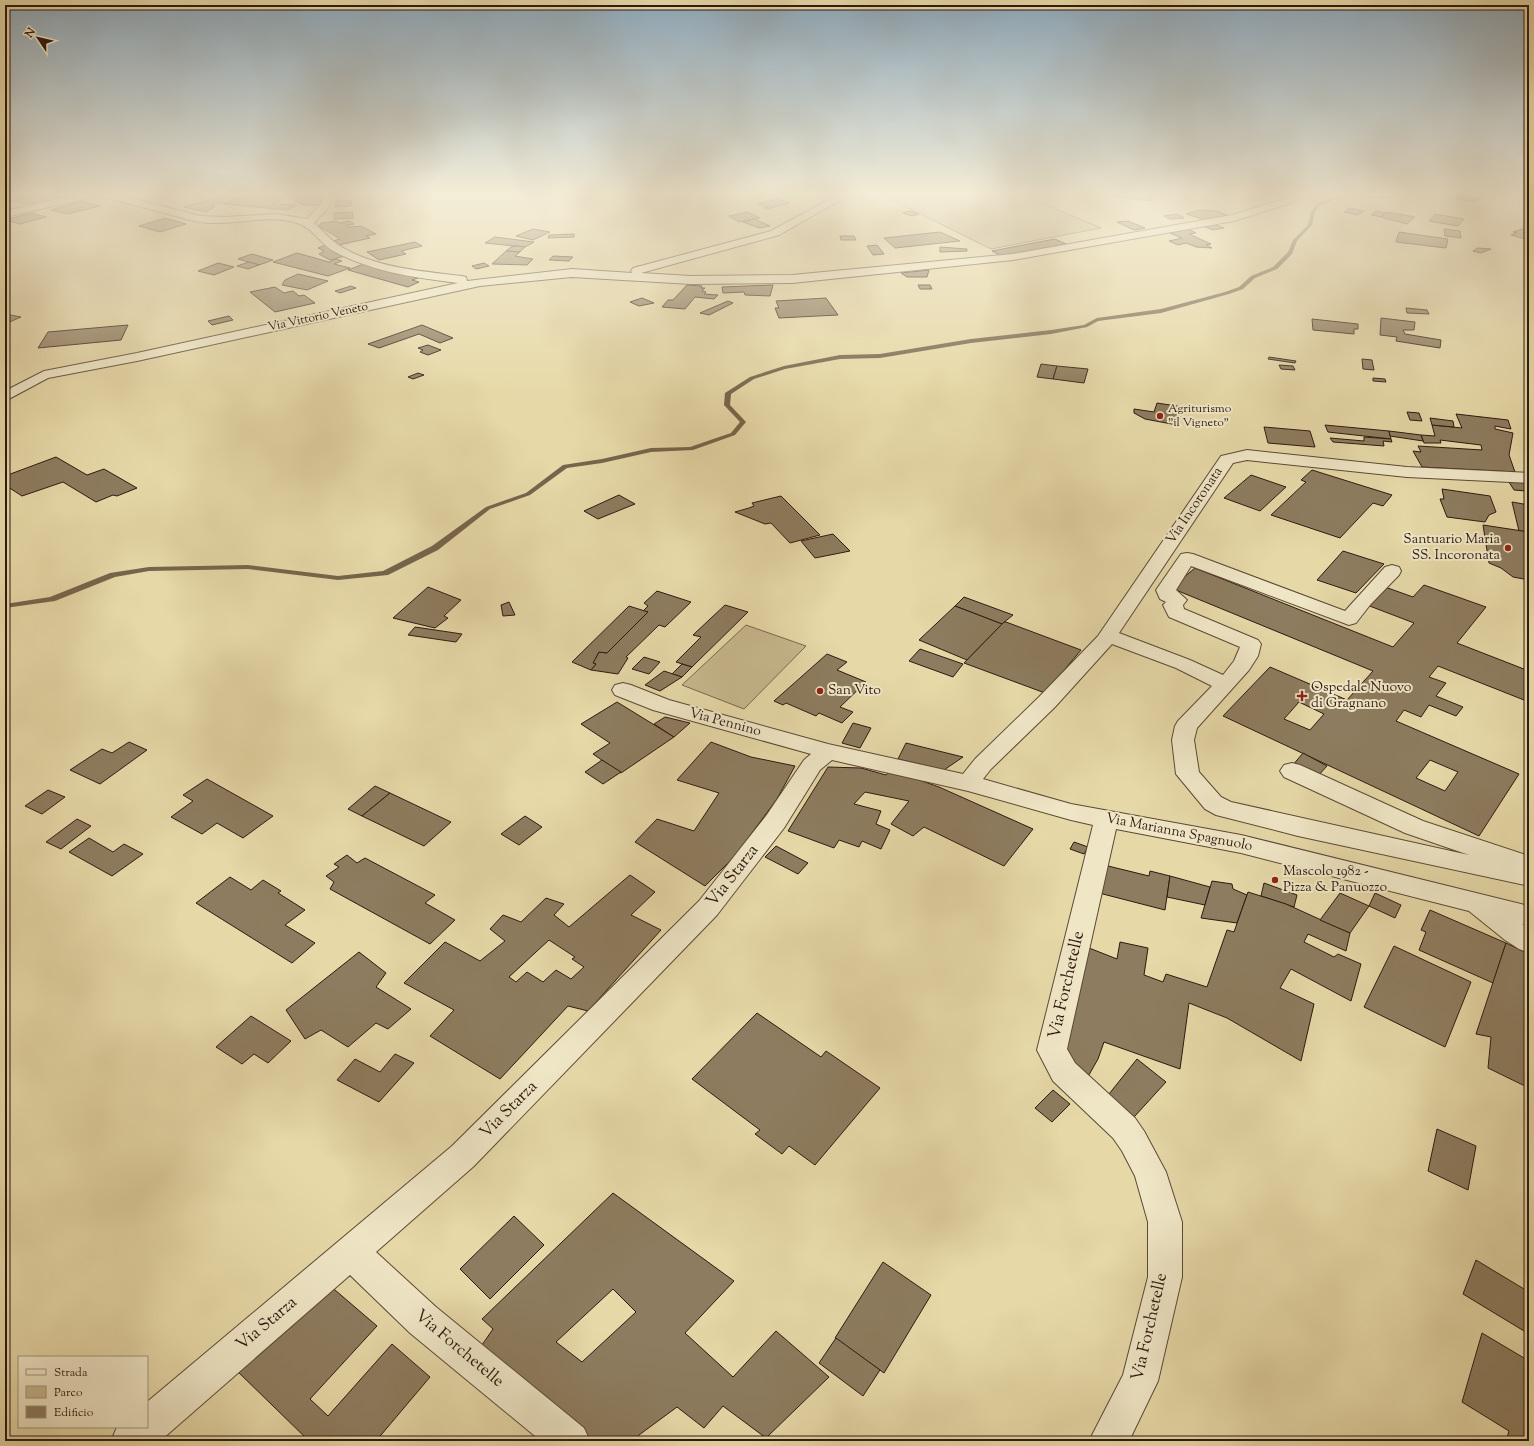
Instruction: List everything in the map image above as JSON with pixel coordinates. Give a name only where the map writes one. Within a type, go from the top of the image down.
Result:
[{"type":"street","points":[[370,261],[417,274],[480,282]]},
{"type":"street","points":[[614,275],[672,261]]},
{"type":"street","name":"Via Vittorio Veneto","points":[[5,397],[44,375],[137,357],[480,282],[572,273],[691,280],[792,279],[968,261]]},
{"type":"street","points":[[572,273],[642,262]]},
{"type":"street","points":[[600,274],[642,262]]},
{"type":"street","name":"Via Incoronata","points":[[968,783],[982,764],[1047,702],[1108,636],[1227,459],[1248,455],[1407,472],[1529,478]]},
{"type":"street","points":[[1392,571],[1367,596],[1349,619],[1187,558],[1166,590],[1167,595],[1177,600],[1173,605],[1176,613],[1251,644],[1249,654],[1240,668],[1186,726],[1183,740],[1188,774],[1213,803],[1224,809],[1244,815],[1529,877]]},
{"type":"street","points":[[1108,636],[1182,664],[1226,684]]},
{"type":"street","name":"Via Pennino","points":[[623,690],[661,705],[828,751]]},
{"type":"street","name":"Via Marianna Spagnuolo","points":[[828,751],[968,783],[1072,812],[1241,844],[1529,916]]},
{"type":"street","name":"Via Starza","points":[[148,1426],[464,1156],[708,908],[775,822],[812,765],[828,751]]},
{"type":"street","points":[[1292,771],[1414,827],[1529,865]]},
{"type":"street","name":"Via Forchetelle","points":[[1106,819],[1052,1050],[1064,1072],[1124,1128],[1133,1141],[1150,1172],[1165,1222],[1165,1277],[1140,1381],[1108,1441]]},
{"type":"street","points":[[1474,902],[1514,933],[1529,942]]},
{"type":"street","name":"Via Forchetelle","points":[[351,1252],[423,1320],[571,1441]]},
{"type":"street","name":"Via Starza","points":[[130,1441],[146,1428]]},
{"type":"green space","points":[[746,625],[806,646],[744,709],[682,685]]},
{"type":"building","points":[[247,261],[269,261],[259,265]]},
{"type":"building","points":[[341,261],[334,264],[350,268],[328,276],[273,262]]},
{"type":"building","points":[[495,261],[531,261],[527,265],[492,264]]},
{"type":"building","points":[[249,262],[259,265],[248,269],[237,266]]},
{"type":"building","points":[[218,263],[234,267],[214,275],[198,271]]},
{"type":"building","points":[[366,263],[418,278],[412,280],[419,282],[408,287],[348,270]]},
{"type":"building","points":[[484,263],[489,266],[476,269],[472,266]]},
{"type":"building","points":[[929,270],[927,277],[907,277],[901,273]]},
{"type":"building","points":[[298,274],[328,281],[307,290],[282,285],[285,280]]},
{"type":"building","points":[[687,285],[702,286],[701,288],[705,288],[702,291],[706,292],[704,294],[718,295],[714,299],[695,297],[685,309],[662,307],[668,300],[673,300]]},
{"type":"building","points":[[773,285],[770,296],[745,295],[744,292],[723,293],[722,287]]},
{"type":"building","points":[[918,285],[930,285],[932,289],[920,289]]},
{"type":"building","points":[[351,286],[356,288],[340,293],[335,291]]},
{"type":"building","points":[[275,287],[284,293],[293,291],[299,296],[304,295],[315,303],[275,312],[250,292]]},
{"type":"building","points":[[642,298],[654,303],[639,306],[630,302]]},
{"type":"building","points":[[826,298],[838,315],[779,318],[775,308],[779,308],[776,301]]},
{"type":"building","points":[[728,301],[733,303],[709,315],[700,313]]},
{"type":"building","points":[[1406,308],[1427,310],[1429,314],[1407,313]]},
{"type":"building","points":[[5,314],[21,317],[5,324]]},
{"type":"building","points":[[229,316],[233,320],[212,325],[208,321]]},
{"type":"building","points":[[1381,318],[1415,322],[1414,330],[1403,330],[1405,334],[1441,340],[1440,348],[1396,341],[1397,337],[1380,335]]},
{"type":"building","points":[[1312,319],[1358,324],[1358,329],[1354,329],[1354,334],[1313,330]]},
{"type":"building","points":[[128,325],[121,340],[38,348],[48,332]]},
{"type":"building","points":[[422,325],[453,338],[440,343],[419,334],[379,348],[368,344]]},
{"type":"building","points":[[428,345],[441,350],[428,355],[420,352],[423,350],[418,348]]},
{"type":"building","points":[[1269,357],[1296,361],[1295,363],[1268,359]]},
{"type":"building","points":[[1362,359],[1372,360],[1374,370],[1363,369]]},
{"type":"building","points":[[1041,364],[1057,366],[1053,379],[1037,377]]},
{"type":"building","points":[[1279,365],[1293,366],[1295,370],[1281,369]]},
{"type":"building","points":[[1057,366],[1088,369],[1084,383],[1053,379]]},
{"type":"building","points":[[418,373],[424,375],[413,379],[408,377]]},
{"type":"building","points":[[1373,378],[1385,379],[1386,382],[1373,381]]},
{"type":"building","name":"Agriturismo \"il Vigneto\"","points":[[1157,403],[1183,407],[1177,425],[1145,419],[1134,413],[1134,409],[1154,412]]},
{"type":"building","points":[[1407,412],[1419,413],[1422,421],[1410,420]]},
{"type":"building","points":[[1456,414],[1508,420],[1511,429],[1495,426],[1495,429],[1513,433],[1509,455],[1515,472],[1422,467],[1413,451],[1421,452],[1418,446],[1482,450],[1481,445],[1440,440],[1441,443],[1424,443],[1421,435],[1435,436],[1432,425],[1462,428]]},
{"type":"building","points":[[1430,418],[1453,421],[1454,427],[1432,425]]},
{"type":"building","points":[[1325,425],[1389,431],[1391,439],[1328,432]]},
{"type":"building","points":[[1264,427],[1310,431],[1315,447],[1268,443]]},
{"type":"building","points":[[1389,431],[1421,435],[1423,441],[1390,436]]},
{"type":"building","points":[[1364,437],[1391,439],[1392,442],[1383,441],[1384,446],[1333,442],[1330,438],[1364,441]]},
{"type":"building","points":[[56,457],[87,475],[104,469],[137,488],[96,502],[63,482],[22,496],[5,485],[5,476]]},
{"type":"building","points":[[1312,470],[1392,495],[1383,506],[1373,503],[1340,538],[1271,515],[1306,482],[1301,480]]},
{"type":"building","points":[[1251,475],[1286,487],[1260,511],[1224,498]]},
{"type":"building","points":[[1507,479],[1529,481],[1529,494],[1526,491],[1514,490]]},
{"type":"building","points":[[1442,489],[1490,496],[1496,512],[1489,515],[1485,522],[1447,517],[1440,499],[1444,499]]},
{"type":"building","points":[[619,495],[635,504],[598,519],[584,511]]},
{"type":"building","points":[[781,496],[820,535],[790,543],[771,523],[765,524],[735,512],[754,506],[752,503]]},
{"type":"building","points":[[1512,502],[1529,505],[1529,532],[1519,531]]},
{"type":"building","name":"Santuario Maria SS. Incoronata","points":[[1483,525],[1529,532],[1529,580],[1513,577],[1501,568],[1489,563]]},
{"type":"building","points":[[833,534],[850,551],[815,558],[801,541]]},
{"type":"building","points":[[1343,551],[1384,564],[1356,593],[1317,580]]},
{"type":"building","points":[[1195,568],[1393,647],[1414,623],[1367,605],[1385,587],[1413,597],[1424,585],[1486,607],[1457,643],[1529,671],[1529,702],[1438,666],[1429,677],[1446,683],[1436,696],[1463,707],[1456,716],[1429,705],[1421,717],[1404,710],[1396,721],[1519,774],[1479,836],[1223,716],[1270,667],[1347,700],[1373,671],[1171,588]],"holes":[[[1299,702],[1324,714],[1310,730],[1284,719]],[[1430,760],[1458,772],[1445,791],[1416,778]]]},
{"type":"building","points":[[428,587],[461,600],[444,616],[448,618],[435,628],[393,618]]},
{"type":"building","points":[[657,591],[691,602],[665,627],[659,625],[626,657],[628,658],[618,674],[591,670],[596,664],[593,663],[599,652],[607,653],[648,612],[643,611],[648,606],[644,603]]},
{"type":"building","points":[[964,597],[1013,615],[1002,624],[955,606]]},
{"type":"building","points":[[509,602],[515,615],[503,616],[501,605]]},
{"type":"building","points":[[725,605],[748,612],[692,667],[676,662],[701,637],[693,635]]},
{"type":"building","points":[[629,606],[648,612],[607,653],[599,652],[593,663],[596,664],[591,670],[572,662]]},
{"type":"building","points":[[955,606],[1002,624],[967,660],[919,640]]},
{"type":"building","points":[[1004,622],[1081,650],[1045,693],[964,663]]},
{"type":"building","points":[[415,627],[462,634],[456,642],[408,635]]},
{"type":"building","points":[[920,649],[963,664],[953,677],[909,661]]},
{"type":"building","name":"San Vito","points":[[827,654],[847,662],[837,670],[866,682],[840,707],[853,712],[842,723],[819,713],[816,716],[786,703],[783,705],[774,701]]},
{"type":"building","points":[[644,657],[660,662],[649,674],[632,669]]},
{"type":"building","points":[[682,664],[692,667],[682,677],[672,674]]},
{"type":"building","points":[[664,671],[682,677],[660,691],[645,685]]},
{"type":"building","points":[[617,702],[674,737],[621,773],[593,754],[610,743],[581,724]]},
{"type":"building","points":[[665,717],[690,723],[674,737],[654,724]]},
{"type":"building","points":[[853,723],[871,728],[860,748],[842,743]]},
{"type":"building","points":[[129,742],[147,750],[100,784],[70,770],[102,749],[112,753]]},
{"type":"building","points":[[711,742],[751,757],[795,766],[777,799],[735,856],[705,886],[635,842],[657,819],[694,831],[719,793],[677,780]]},
{"type":"building","points":[[906,743],[963,757],[944,770],[898,759]]},
{"type":"building","points":[[1303,753],[1327,766],[1317,777],[1292,766]]},
{"type":"building","points":[[602,760],[621,772],[603,784],[585,772]]},
{"type":"building","points":[[828,767],[861,768],[886,775],[891,770],[939,787],[1033,829],[1004,866],[924,827],[913,836],[891,824],[909,801],[865,792],[854,804],[881,811],[876,824],[890,830],[881,849],[862,841],[859,847],[839,840],[834,848],[788,831]]},
{"type":"building","points":[[207,779],[273,816],[243,838],[217,823],[202,834],[171,817],[193,801],[183,795]]},
{"type":"building","points":[[375,786],[390,793],[362,816],[348,809]]},
{"type":"building","points":[[48,790],[65,797],[42,814],[25,806]]},
{"type":"building","points":[[390,793],[451,822],[424,846],[362,816]]},
{"type":"building","points":[[525,816],[542,827],[519,845],[501,834]]},
{"type":"building","points":[[77,819],[91,826],[61,849],[46,842]]},
{"type":"building","points":[[89,838],[113,852],[124,844],[143,854],[112,876],[69,852]]},
{"type":"building","points":[[1074,842],[1088,847],[1084,854],[1070,849]]},
{"type":"building","points":[[776,846],[808,863],[798,874],[765,857]]},
{"type":"building","points":[[347,855],[357,863],[365,858],[435,895],[425,903],[455,920],[430,944],[330,889],[334,882],[326,876],[339,867],[334,864]]},
{"type":"building","points":[[1104,865],[1149,876],[1150,871],[1170,876],[1165,910],[1099,893]]},
{"type":"building","points":[[630,875],[655,892],[631,915],[661,930],[588,1011],[568,1006],[500,1079],[430,1036],[454,1010],[404,983],[445,942],[480,961],[505,941],[490,929],[503,915],[521,922],[546,898],[564,904],[554,915],[569,927]],"holes":[[[549,940],[575,957],[572,959],[584,967],[571,979],[556,970],[543,982],[527,972],[516,982],[509,977]]]},
{"type":"building","points":[[1170,876],[1210,887],[1205,905],[1167,897]]},
{"type":"building","points":[[230,877],[251,890],[263,880],[281,891],[278,893],[305,910],[285,925],[315,943],[292,963],[196,903]]},
{"type":"building","points":[[1212,881],[1232,884],[1233,889],[1247,895],[1237,923],[1201,918]]},
{"type":"building","points":[[1264,883],[1297,895],[1294,907],[1261,896]]},
{"type":"building","points":[[1248,892],[1286,904],[1350,933],[1346,951],[1308,934],[1304,942],[1334,957],[1338,954],[1361,964],[1351,1001],[1291,969],[1280,988],[1314,1004],[1301,1061],[1227,1018],[1189,1003],[1180,1069],[1104,1042],[1098,1059],[1082,1087],[1055,1064],[1084,946],[1117,959],[1120,942],[1148,948],[1144,975],[1163,982],[1166,974],[1207,987],[1227,930],[1234,932]]},
{"type":"building","points":[[1340,893],[1369,906],[1350,933],[1320,920]]},
{"type":"building","points":[[1375,893],[1401,905],[1395,918],[1369,906]]},
{"type":"building","points":[[1430,910],[1506,943],[1493,983],[1419,950],[1426,932],[1421,930]]},
{"type":"building","points":[[1506,943],[1529,954],[1529,1088],[1488,1068],[1491,1037],[1476,1034]]},
{"type":"building","points":[[1394,946],[1471,982],[1445,1047],[1364,1007]]},
{"type":"building","points":[[359,952],[386,973],[376,987],[411,1009],[388,1029],[376,1023],[348,1047],[321,1030],[305,1039],[286,1010]]},
{"type":"building","points":[[757,1013],[821,1057],[826,1051],[880,1088],[815,1165],[789,1146],[782,1154],[755,1134],[760,1130],[692,1079]]},
{"type":"building","points":[[251,1016],[291,1041],[268,1063],[254,1054],[242,1064],[216,1047]]},
{"type":"building","points":[[395,1054],[414,1063],[379,1102],[337,1080],[355,1059],[380,1072]]},
{"type":"building","points":[[1137,1059],[1166,1082],[1124,1128],[1101,1104]]},
{"type":"building","points":[[1053,1090],[1070,1104],[1052,1122],[1035,1108]]},
{"type":"building","points":[[1437,1129],[1476,1146],[1468,1190],[1428,1171]]},
{"type":"building","points":[[613,1193],[734,1281],[685,1333],[733,1377],[776,1331],[829,1377],[766,1438],[723,1406],[704,1428],[677,1407],[639,1435],[637,1441],[566,1441],[475,1355],[493,1329],[482,1319]],"holes":[[[613,1289],[636,1312],[582,1362],[556,1342]]]},
{"type":"building","points":[[514,1216],[544,1245],[490,1299],[460,1269]]},
{"type":"building","points":[[1476,1260],[1529,1292],[1529,1334],[1463,1294]]},
{"type":"building","points":[[883,1262],[931,1295],[884,1373],[835,1338]]},
{"type":"building","points":[[328,1284],[377,1326],[310,1399],[328,1416],[392,1344],[430,1377],[376,1441],[309,1441],[235,1369]]},
{"type":"building","points":[[1482,1333],[1529,1361],[1529,1441],[1506,1441],[1509,1431],[1462,1402]]},
{"type":"building","points":[[836,1338],[880,1370],[863,1396],[819,1363]]},
{"type":"waterway","points":[[5,606],[52,599],[113,575],[149,569],[248,567],[338,578],[385,573],[435,548],[488,508],[528,494],[565,466],[602,461],[651,450],[691,449],[733,434],[743,422],[727,405],[728,393],[752,378],[784,368],[840,357],[880,356],[971,341],[1051,332],[1085,326],[1097,320],[1161,311],[1241,288],[1253,277],[1275,268],[1282,261]]},
{"type":"place","name":"Agriturismo \"il Vigneto\"","points":[[1160,416]]},
{"type":"place","name":"Santuario Maria SS. Incoronata","points":[[1508,548]]},
{"type":"place","name":"San Vito","points":[[820,691]]},
{"type":"place","name":"Ospedale Nuovo di Gragnano","points":[[1302,696]]},
{"type":"place","name":"Mascolo 1982 - Pizza & Panuozzo","points":[[1275,880]]}]
